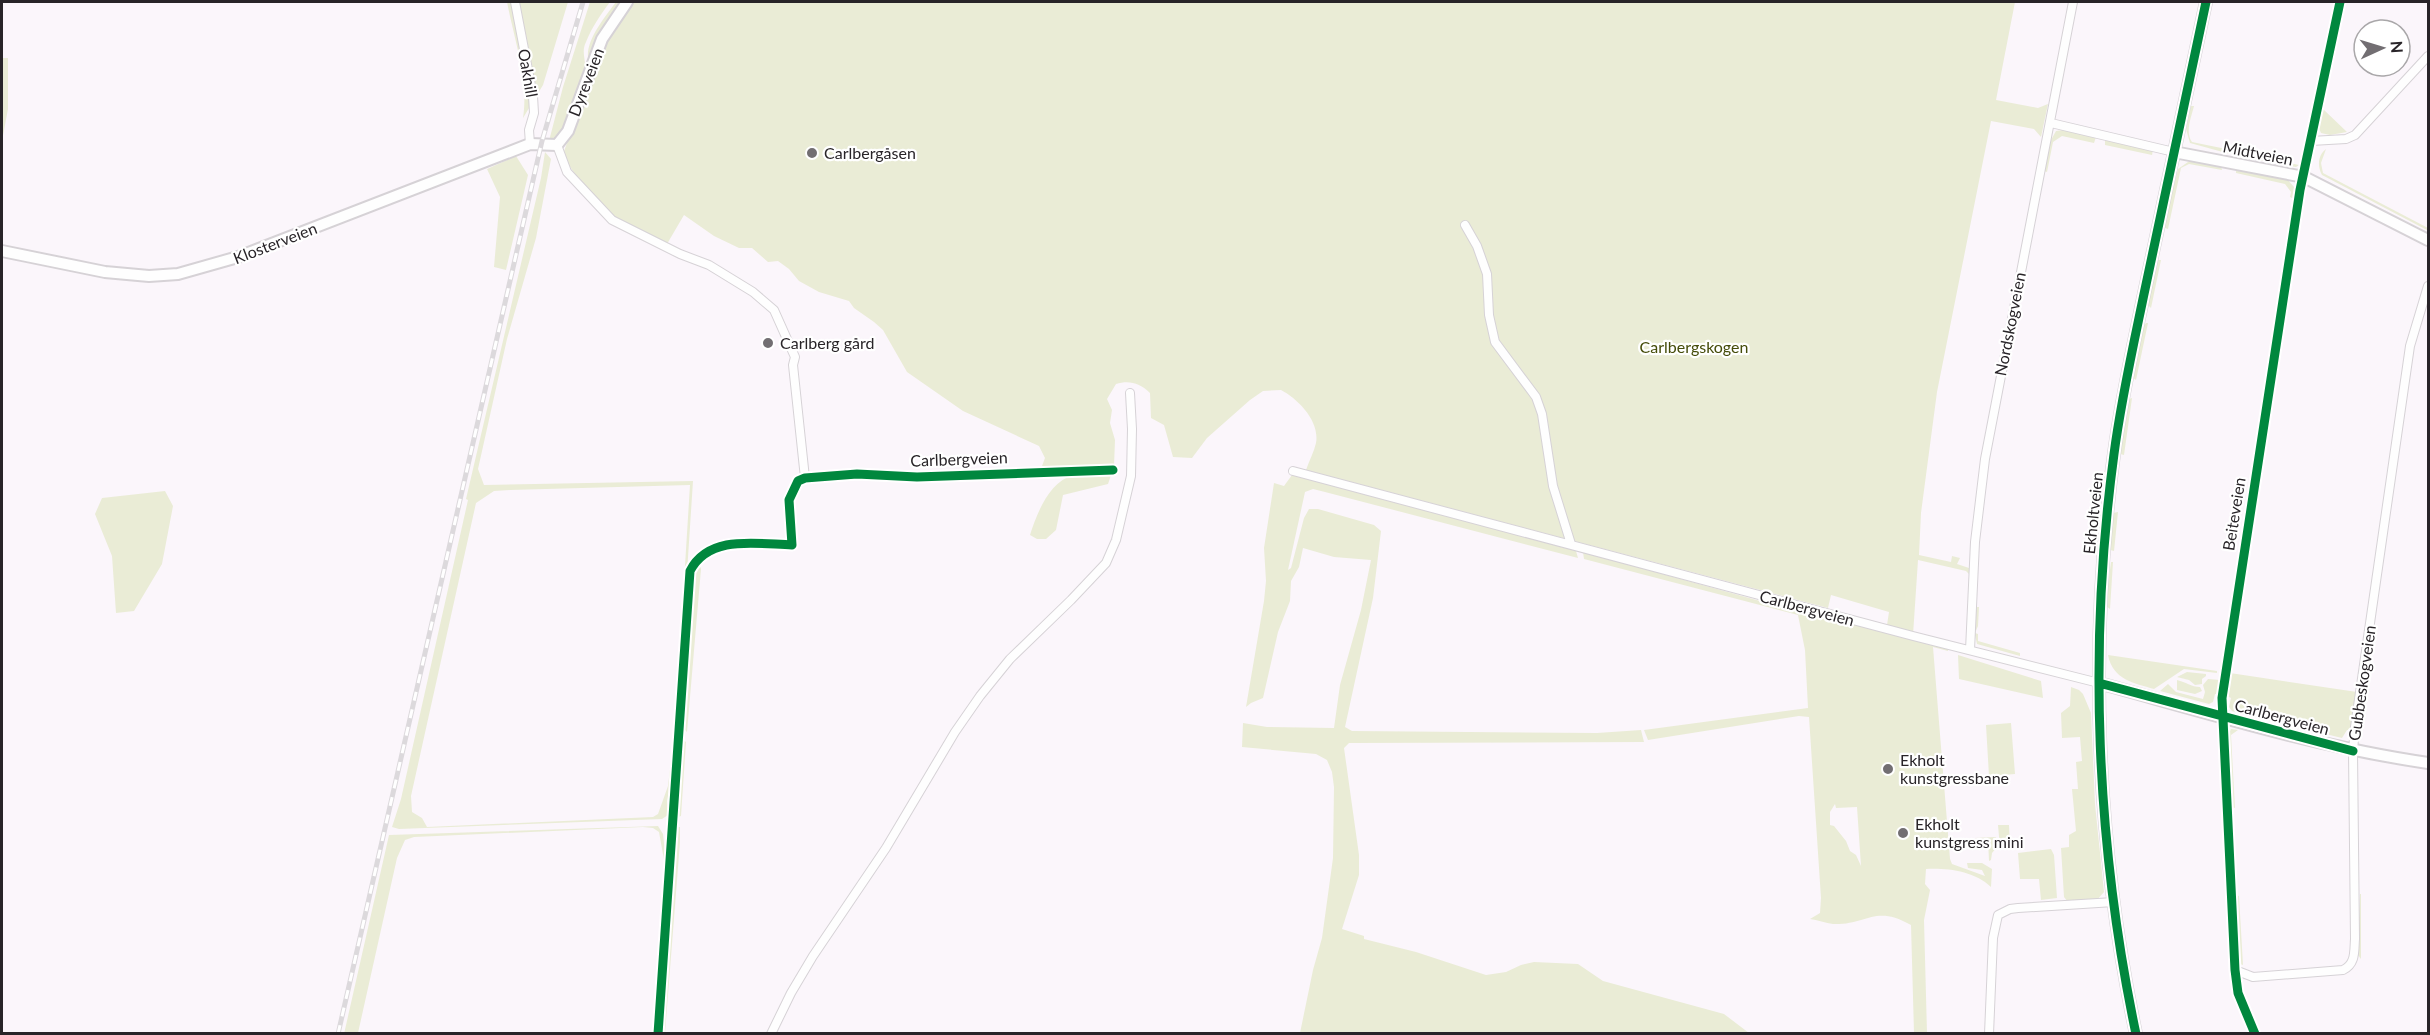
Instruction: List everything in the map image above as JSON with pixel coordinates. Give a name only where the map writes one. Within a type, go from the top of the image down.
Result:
[{"type":"street","name":"Oakhill","points":[[515,2],[533,96],[534,113],[528,130],[533,144]]},
{"type":"street","name":"Dyreveien","points":[[557,146],[568,131],[602,39],[627,2]]},
{"type":"street","name":"Nordskogveien","points":[[1970,650],[1975,542],[1985,459],[2073,2]]},
{"type":"street","name":"Ekholtveien","points":[[2136,1034],[2114,902],[2103,804],[2098,708],[2103,568],[2113,457],[2131,356],[2206,2]]},
{"type":"street","name":"Beiteveien","points":[[2255,1034],[2238,993],[2235,970],[2222,698],[2298,201],[2340,2]]},
{"type":"street","points":[[2311,141],[2346,139],[2355,135],[2428,56]]},
{"type":"street","name":"Midtveien","points":[[2051,123],[2174,152],[2304,177],[2428,240]]},
{"type":"street","points":[[533,144],[557,146],[567,172],[612,220],[680,254],[709,265],[753,292],[774,310],[795,357],[793,365],[805,478],[798,481],[789,500],[792,545],[722,545],[697,558],[690,571],[658,1034]]},
{"type":"street","name":"Klosterveien","points":[[2,251],[105,272],[149,276],[178,274],[238,257],[533,144]]},
{"type":"street","points":[[1465,225],[1477,246],[1487,274],[1489,315],[1495,342],[1536,397],[1542,414],[1554,486],[1571,544]]},
{"type":"street","name":"Gubbeskogveien","points":[[2235,970],[2253,977],[2292,975],[2343,970],[2353,961],[2355,939],[2353,751],[2410,346],[2428,286]]},
{"type":"street","points":[[771,1034],[791,993],[813,956],[886,848],[955,732],[980,696],[1010,659],[1106,563],[1116,540],[1131,476],[1130,393]]},
{"type":"street","name":"Carlbergveien","points":[[805,478],[857,474],[917,477],[1113,470]]},
{"type":"street","name":"Carlbergveien","points":[[1293,471],[2353,751],[2428,763]]},
{"type":"street","points":[[1989,1034],[1993,938],[1998,915],[2010,909],[2114,902]]},
{"type":"green space","points":[[507,2],[568,2],[543,85],[523,118],[522,74]]},
{"type":"green space","points":[[590,2],[610,2],[594,26],[585,46],[585,69],[572,110],[561,130],[549,141],[563,87]]},
{"type":"green space","points":[[616,2],[621,2],[588,58],[593,36]]},
{"type":"green space","name":"Carlbergskogen","points":[[632,2],[2015,2],[1996,100],[2038,108],[2048,104],[2041,137],[2034,129],[1991,121],[1937,392],[1921,513],[1919,555],[1951,562],[1952,556],[1960,558],[1957,564],[1969,568],[1969,574],[1966,571],[1918,560],[1913,635],[1887,625],[1889,612],[1831,595],[1828,608],[1306,470],[1316,443],[1315,427],[1301,405],[1281,390],[1263,391],[1250,400],[1207,438],[1192,458],[1173,457],[1164,425],[1151,418],[1150,393],[1130,382],[1116,384],[1107,399],[1112,410],[1110,423],[1115,440],[1114,466],[1108,484],[1063,495],[1056,530],[1046,539],[1037,539],[1030,535],[1040,508],[1057,484],[1073,475],[1073,467],[1055,469],[1042,466],[1045,458],[1039,446],[963,411],[907,372],[883,330],[854,308],[849,301],[819,292],[799,281],[778,261],[768,262],[752,248],[739,248],[714,236],[684,215],[667,244],[634,230],[610,214],[577,177],[564,151],[608,36]]},
{"type":"green space","points":[[2340,29],[2323,109],[2347,132],[2330,135],[2321,133],[2318,126]]},
{"type":"green space","points":[[2,58],[8,58],[8,109],[2,141]]},
{"type":"green space","points":[[2191,106],[2194,106],[2189,129],[2192,142],[2231,150],[2230,154],[2190,143],[2186,129]]},
{"type":"green space","points":[[2063,130],[2096,137],[2094,143],[2062,136],[2053,142],[2047,172],[2044,171],[2051,140],[2056,131]]},
{"type":"green space","points":[[2105,139],[2153,150],[2152,155],[2105,145]]},
{"type":"green space","points":[[2326,149],[2321,163],[2323,173],[2428,228],[2427,230],[2322,175],[2319,161]]},
{"type":"green space","points":[[545,152],[551,159],[536,238],[507,339],[478,469],[484,485],[693,481],[674,771],[667,801],[668,815],[662,819],[399,829],[392,827],[401,799],[468,500],[466,499],[541,178]],"holes":[[[690,485],[675,727],[668,786],[658,814],[653,817],[427,827],[422,818],[412,812],[411,796],[476,503],[494,491]]]},
{"type":"green space","points":[[2242,153],[2299,165],[2296,167],[2242,157]]},
{"type":"green space","points":[[516,156],[528,175],[506,270],[494,267],[500,197],[487,169]]},
{"type":"green space","points":[[2188,162],[2221,166],[2222,170],[2189,164],[2181,168],[2168,229],[2164,224],[2178,169]]},
{"type":"green space","points":[[2236,169],[2287,179],[2294,187],[2294,199],[2290,197],[2291,192],[2285,184],[2236,173]]},
{"type":"green space","points":[[2157,260],[2161,260],[2151,308],[2147,304]]},
{"type":"green space","points":[[2148,323],[2136,380],[2132,377],[2143,326]]},
{"type":"green space","points":[[2132,398],[2124,455],[2120,454],[2120,450],[2129,399]]},
{"type":"green space","points":[[1292,475],[1576,551],[1578,558],[1313,489],[1305,492],[1288,570],[1291,568],[1304,518],[1309,509],[1318,509],[1374,525],[1381,531],[1373,598],[1345,727],[1352,731],[1597,733],[1641,730],[1644,742],[1349,743],[1344,748],[1359,855],[1359,875],[1342,929],[1364,936],[1364,939],[1416,952],[1486,975],[1506,972],[1534,962],[1578,964],[1603,981],[1724,1014],[1749,1033],[1300,1033],[1322,938],[1333,858],[1334,787],[1332,772],[1327,760],[1316,754],[1242,747],[1243,723],[1267,727],[1334,728],[1340,685],[1361,610],[1371,560],[1334,557],[1303,548],[1299,567],[1291,581],[1290,601],[1278,632],[1263,698],[1246,707],[1264,601],[1266,581],[1264,548],[1274,483],[1284,486]]},
{"type":"green space","points":[[165,491],[173,506],[162,564],[134,611],[116,613],[112,556],[95,514],[102,498]]},
{"type":"green space","points":[[2118,512],[2114,551],[2110,550],[2113,513]]},
{"type":"green space","points":[[1583,552],[1782,607],[1834,617],[1833,621],[1836,621],[1836,618],[1948,648],[1948,651],[1933,647],[1950,859],[1952,864],[1985,876],[1982,870],[1968,868],[1967,863],[1982,863],[1992,869],[1991,887],[1969,874],[1943,869],[1926,869],[1925,884],[1930,890],[1924,920],[1927,1033],[1914,1033],[1911,925],[1888,916],[1833,924],[1810,919],[1820,913],[1821,898],[1809,717],[1799,716],[1648,740],[1644,730],[1808,708],[1805,650],[1798,615],[1584,559]],"holes":[[[1835,804],[1836,808],[1857,807],[1861,866],[1846,841],[1834,826],[1830,825],[1830,812]]]},
{"type":"green space","points":[[2111,562],[2113,562],[2110,609],[2106,606],[2106,601]]},
{"type":"green space","points":[[699,563],[701,569],[687,732],[683,728],[694,572]]},
{"type":"green space","points":[[1976,607],[1979,607],[1978,626],[1975,633],[1978,634],[1978,641],[2020,653],[2020,656],[1977,644],[1974,631]]},
{"type":"green space","points":[[1958,655],[2041,681],[2043,698],[1959,679]]},
{"type":"green space","points":[[2108,655],[2217,671],[2217,673],[2184,669],[2154,689],[2119,675],[2114,670]]},
{"type":"green space","points":[[2187,672],[2206,674],[2206,676],[2202,679],[2202,684],[2195,685],[2189,680],[2177,677]]},
{"type":"green space","points":[[2230,673],[2357,692],[2351,730],[2347,730],[2342,738],[2232,711],[2229,707],[2231,698],[2227,696]]},
{"type":"green space","points":[[2208,679],[2220,680],[2218,694],[2215,694],[2213,702],[2209,704],[2160,691],[2168,684],[2176,692],[2203,699],[2205,692],[2203,685]]},
{"type":"green space","points":[[2177,680],[2200,687],[2202,691],[2195,694],[2177,690]]},
{"type":"green space","points":[[2071,687],[2083,694],[2091,713],[2095,804],[2104,892],[2096,901],[2068,902],[2064,897],[2061,848],[2069,847],[2069,835],[2076,831],[2072,789],[2078,789],[2076,762],[2082,761],[2080,737],[2062,738],[2061,713],[2070,706]]},
{"type":"green space","points":[[2011,723],[2015,774],[1989,776],[1986,725]]},
{"type":"green space","points":[[2231,729],[2238,730],[2231,735],[2235,808],[2231,807],[2228,736]]},
{"type":"green space","points":[[682,739],[686,742],[681,816],[678,817]]},
{"type":"green space","points":[[1998,825],[2009,825],[2010,848],[2000,848]]},
{"type":"green space","points":[[658,826],[663,834],[666,861],[655,1033],[664,860],[659,832],[653,828],[643,827],[414,837],[405,840],[397,858],[358,1033],[344,1034],[389,835]]},
{"type":"green space","points":[[677,827],[680,827],[680,842],[665,1033],[662,1034]]},
{"type":"green space","points":[[1996,837],[1997,847],[1989,861],[1988,839],[1974,838]]},
{"type":"green space","points":[[2051,849],[2054,855],[2057,898],[2041,900],[2039,879],[2020,879],[2018,853]]},
{"type":"green space","points":[[2361,894],[2361,959],[2358,955]]},
{"type":"green space","points":[[2236,895],[2239,896],[2243,965],[2240,964],[2239,957]]},
{"type":"railway","points":[[338,1034],[542,141],[583,2]]},
{"type":"cycle path","points":[[2136,1034],[2112,890],[2105,818],[2100,745],[2101,599],[2106,526],[2120,414],[2206,2]]},
{"type":"cycle path","points":[[2255,1034],[2238,993],[2235,970],[2222,698],[2300,190],[2340,2]]},
{"type":"cycle path","points":[[658,1034],[690,571],[698,559],[721,546],[749,543],[792,545],[789,500],[798,481],[805,478],[857,474],[917,477],[1113,470]]},
{"type":"cycle path","points":[[2099,683],[2353,751]]},
{"type":"place","name":"Carlbergåsen","points":[[812,153]]},
{"type":"place","name":"Carlberg gård","points":[[768,343]]},
{"type":"place","name":"Ekholt kunstgressbane","points":[[1888,769]]},
{"type":"place","name":"Ekholt kunstgress mini","points":[[1903,833]]}]
